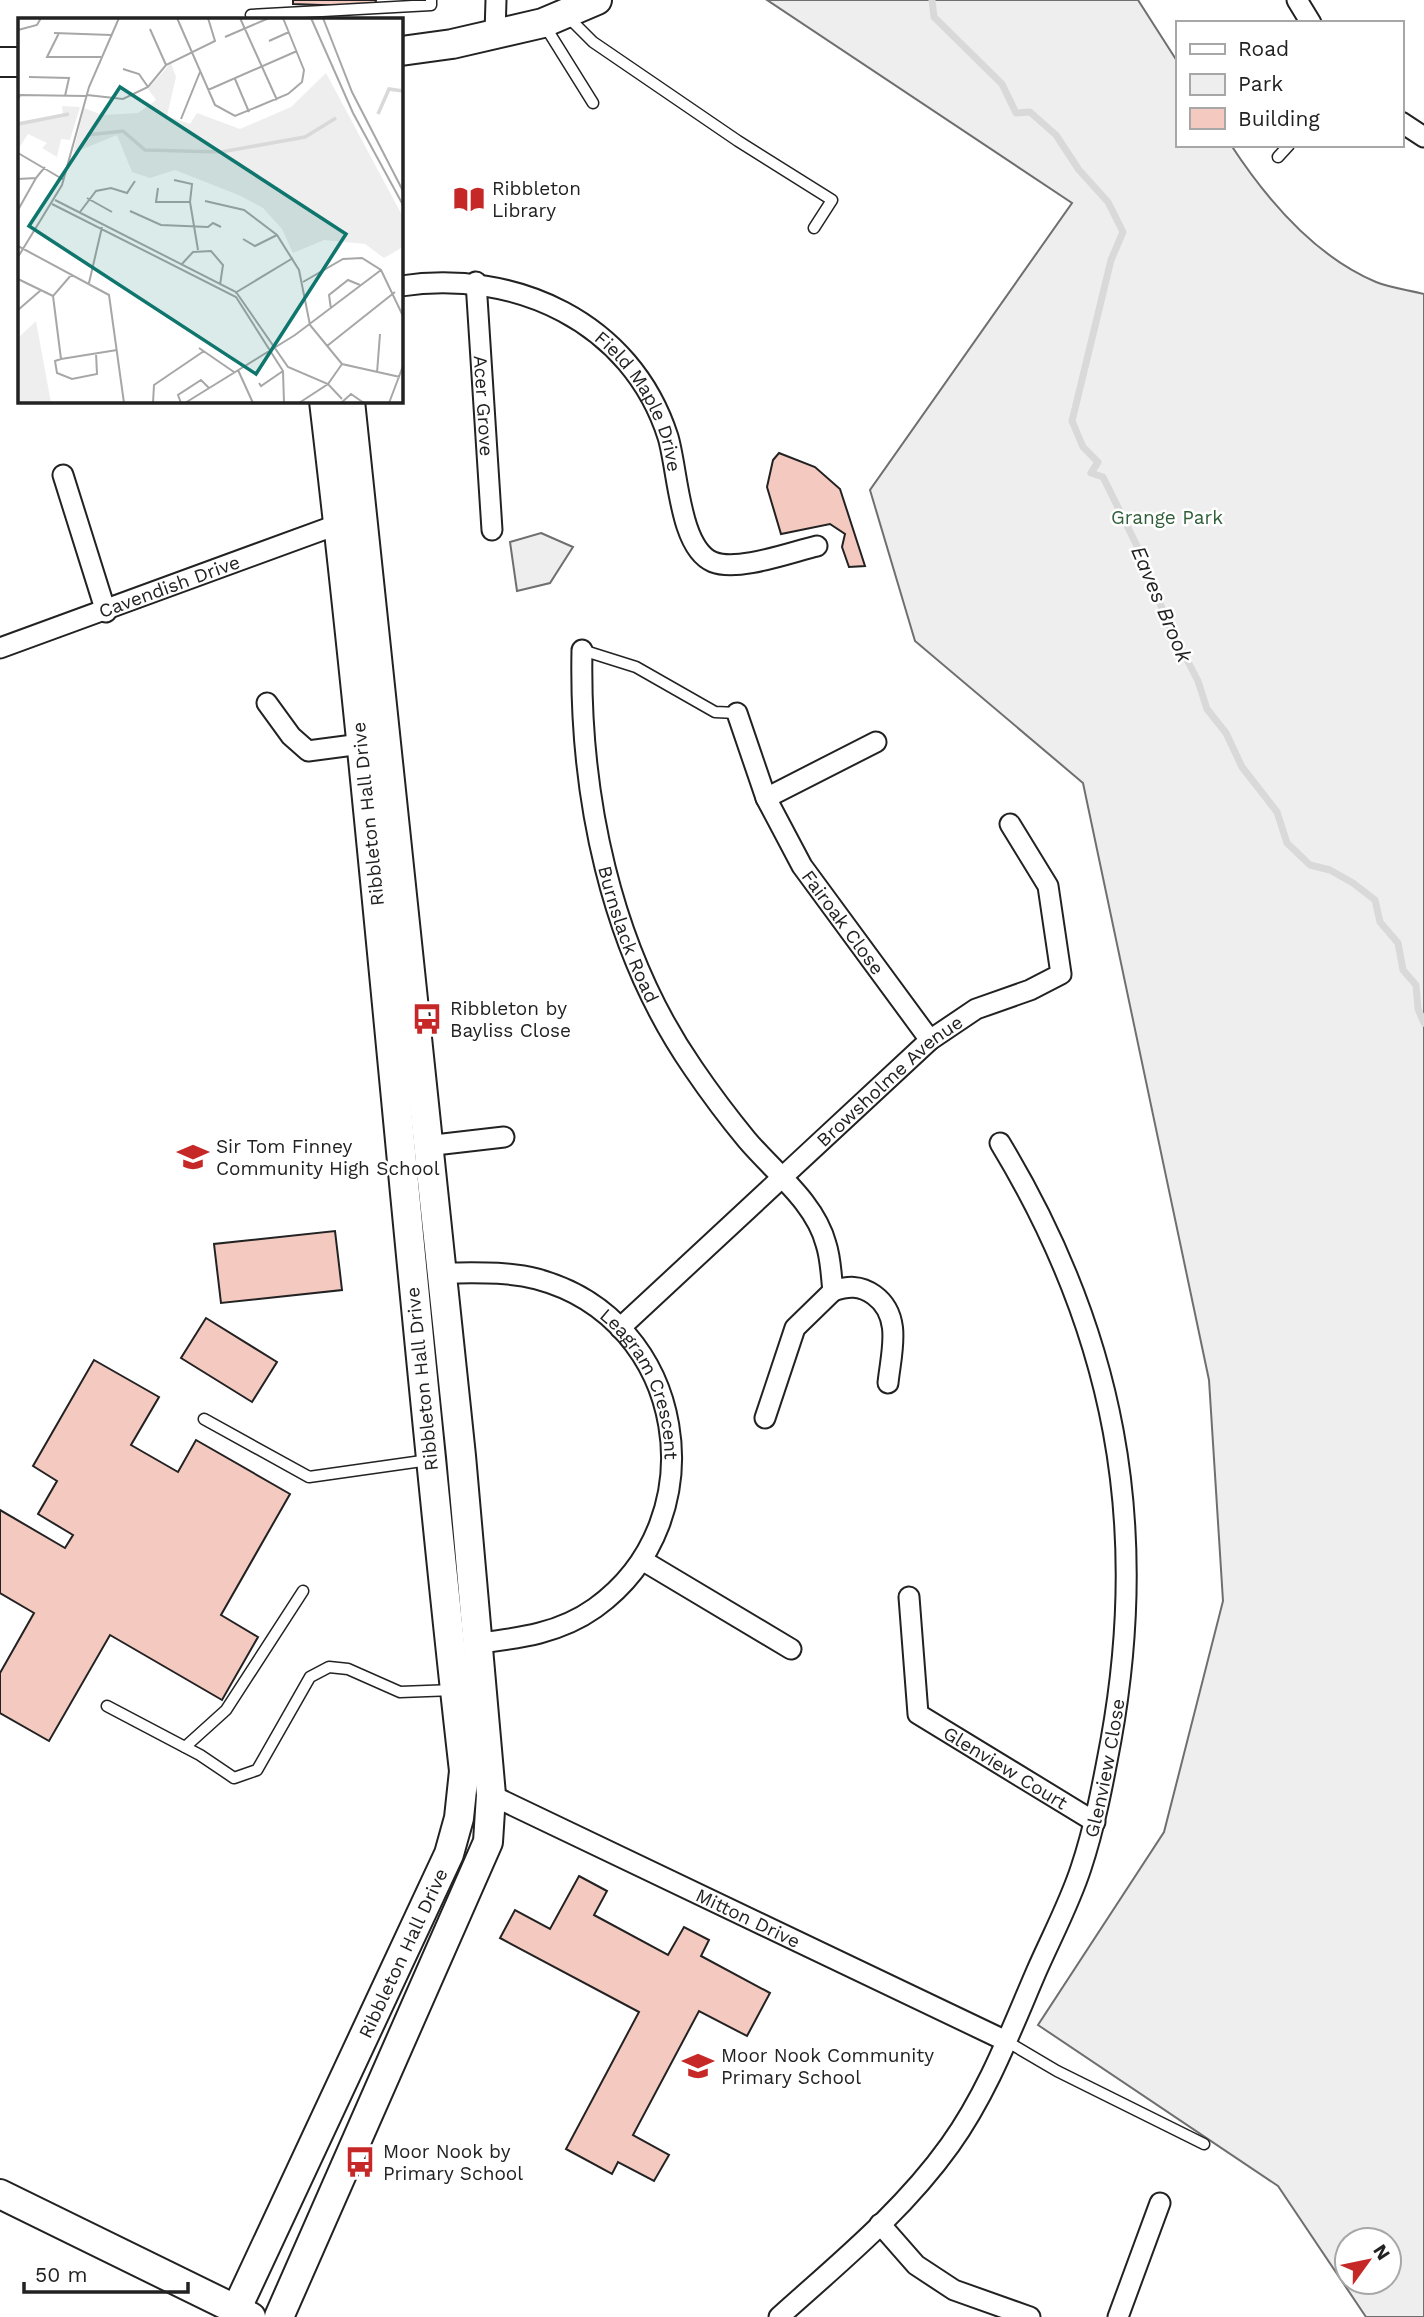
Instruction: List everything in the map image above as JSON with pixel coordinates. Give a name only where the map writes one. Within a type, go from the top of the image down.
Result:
[{"type":"street","points":[[495,34],[496,0]]},
{"type":"street","points":[[402,51],[495,34],[554,18],[597,0]]},
{"type":"street","points":[[1297,0],[1310,21]]},
{"type":"street","points":[[0,62],[18,62]]},
{"type":"street","points":[[1403,123],[1424,137]]},
{"type":"street","name":"Field Maple Drive","points":[[402,286],[430,281],[476,282],[522,292],[565,312],[606,342],[642,385],[667,434],[690,540],[705,558],[734,565],[817,546]]},
{"type":"street","name":"Acer Grove","points":[[476,282],[492,530]]},
{"type":"street","name":"Ribbleton Hall Drive","points":[[240,2315],[449,1854],[459,1818],[464,1771],[429,1460],[412,1276],[377,788],[350,523],[324,402]]},
{"type":"street","name":"Ribbleton Hall Drive","points":[[279,2317],[488,1842],[491,1795],[479,1643],[442,1273],[377,788],[361,744],[350,523],[350,402]]},
{"type":"street","points":[[63,475],[106,612]]},
{"type":"street","name":"Cavendish Drive","points":[[0,648],[350,523]]},
{"type":"street","name":"Burnslack Road","points":[[582,650],[581,695],[598,844],[626,936],[645,981],[691,1065],[748,1141],[804,1202],[826,1243],[833,1292]]},
{"type":"street","points":[[267,703],[291,736],[309,751],[361,744]]},
{"type":"street","name":"Fairoak Close","points":[[737,713],[766,798],[802,866],[930,1040]]},
{"type":"street","points":[[766,798],[876,742]]},
{"type":"street","name":"Browsholme Avenue","points":[[620,1328],[930,1040],[976,1009],[1030,990],[1061,974],[1048,886],[1010,824]]},
{"type":"street","points":[[426,1146],[504,1137]]},
{"type":"street","name":"Glenview Close","points":[[779,2317],[901,2205],[950,2145],[988,2083],[1080,1871],[1095,1822],[1126,1643],[1129,1563],[1121,1472],[1102,1382],[1068,1276],[1045,1224],[1000,1143]]},
{"type":"street","points":[[412,1276],[442,1273]]},
{"type":"street","name":"Leagram Crescent","points":[[442,1273],[491,1273],[538,1280],[582,1298],[620,1328],[657,1382],[665,1403],[672,1447],[671,1482],[663,1517],[642,1560],[612,1594],[575,1620],[533,1636],[479,1643]]},
{"type":"street","points":[[765,1418],[795,1328],[833,1292],[848,1286],[859,1287],[879,1299],[886,1308],[893,1336],[888,1383]]},
{"type":"street","points":[[429,1460],[461,1456]]},
{"type":"street","points":[[642,1560],[792,1649]]},
{"type":"street","name":"Glenview Court","points":[[909,1597],[918,1714],[1095,1822]]},
{"type":"street","points":[[452,1647],[479,1643]]},
{"type":"street","points":[[461,1795],[491,1795]]},
{"type":"street","name":"Mitton Drive","points":[[491,1795],[1006,2041]]},
{"type":"street","points":[[0,2194],[240,2315]]},
{"type":"street","points":[[1118,2317],[1160,2203]]},
{"type":"street","points":[[880,2224],[916,2265],[954,2290],[1030,2317]]},
{"type":"lane","points":[[251,15],[431,5],[431,0]]},
{"type":"lane","points":[[554,18],[593,103]]},
{"type":"lane","points":[[554,18],[593,41],[738,141],[832,200],[814,228]]},
{"type":"lane","points":[[1278,157],[1287,147]]},
{"type":"lane","points":[[582,650],[636,667],[715,712],[737,713]]},
{"type":"lane","points":[[204,1419],[309,1477],[429,1460]]},
{"type":"lane","points":[[185,1747],[226,1710],[303,1591]]},
{"type":"lane","points":[[107,1706],[185,1747],[234,1778],[257,1770],[310,1677],[329,1667],[348,1669],[400,1692],[455,1690]]},
{"type":"lane","points":[[1006,2041],[1057,2071],[1204,2144]]},
{"type":"green space","name":"Grange Park","points":[[767,0],[1138,0],[1176,59],[1176,147],[1232,147],[1276,206],[1312,242],[1353,271],[1376,282],[1424,294],[1424,2317],[1366,2317],[1352,2296],[1403,2296],[1403,2226],[1333,2226],[1333,2268],[1278,2186],[1038,2025],[1164,1832],[1223,1601],[1209,1380],[1083,783],[915,641],[870,490],[1072,203]]},
{"type":"green space","points":[[541,533],[573,547],[550,583],[517,591],[510,542]]},
{"type":"building","points":[[293,0],[376,0],[375,7],[293,4]]},
{"type":"building","points":[[779,453],[815,467],[840,489],[865,566],[849,567],[842,547],[845,534],[830,524],[781,534],[767,487],[773,460]]},
{"type":"building","points":[[335,1231],[342,1290],[221,1303],[214,1244]]},
{"type":"building","points":[[206,1318],[277,1362],[252,1402],[181,1358]]},
{"type":"building","points":[[94,1360],[159,1397],[131,1445],[178,1472],[196,1440],[290,1494],[221,1615],[258,1637],[222,1700],[110,1635],[49,1741],[0,1713],[0,1673],[34,1613],[0,1593],[0,1510],[65,1548],[73,1535],[38,1514],[57,1481],[33,1466]]},
{"type":"building","points":[[579,1876],[607,1891],[594,1915],[668,1955],[684,1927],[709,1940],[701,1956],[770,1993],[747,2036],[699,2011],[633,2135],[669,2155],[654,2181],[618,2162],[612,2174],[566,2149],[639,2012],[500,1938],[515,1910],[550,1929]]},
{"type":"waterway","name":"Eaves Brook","points":[[932,0],[934,17],[1002,84],[1016,113],[1030,112],[1056,135],[1079,170],[1108,202],[1123,232],[1111,260],[1072,421],[1083,447],[1098,462],[1091,473],[1103,477],[1140,552],[1167,621],[1198,681],[1207,709],[1226,733],[1242,767],[1277,812],[1287,843],[1310,865],[1330,870],[1375,900],[1380,922],[1398,943],[1403,970],[1416,985],[1418,1009],[1424,1023]]},
{"type":"place","name":"Ribbleton Library","points":[[469,199]]},
{"type":"place","name":"Ribbleton by Bayliss Close","points":[[427,1019]]},
{"type":"place","name":"Sir Tom Finney Community High School","points":[[193,1157]]},
{"type":"place","name":"Moor Nook Community Primary School","points":[[698,2066]]},
{"type":"place","name":"Moor Nook by Primary School","points":[[360,2162]]}]
